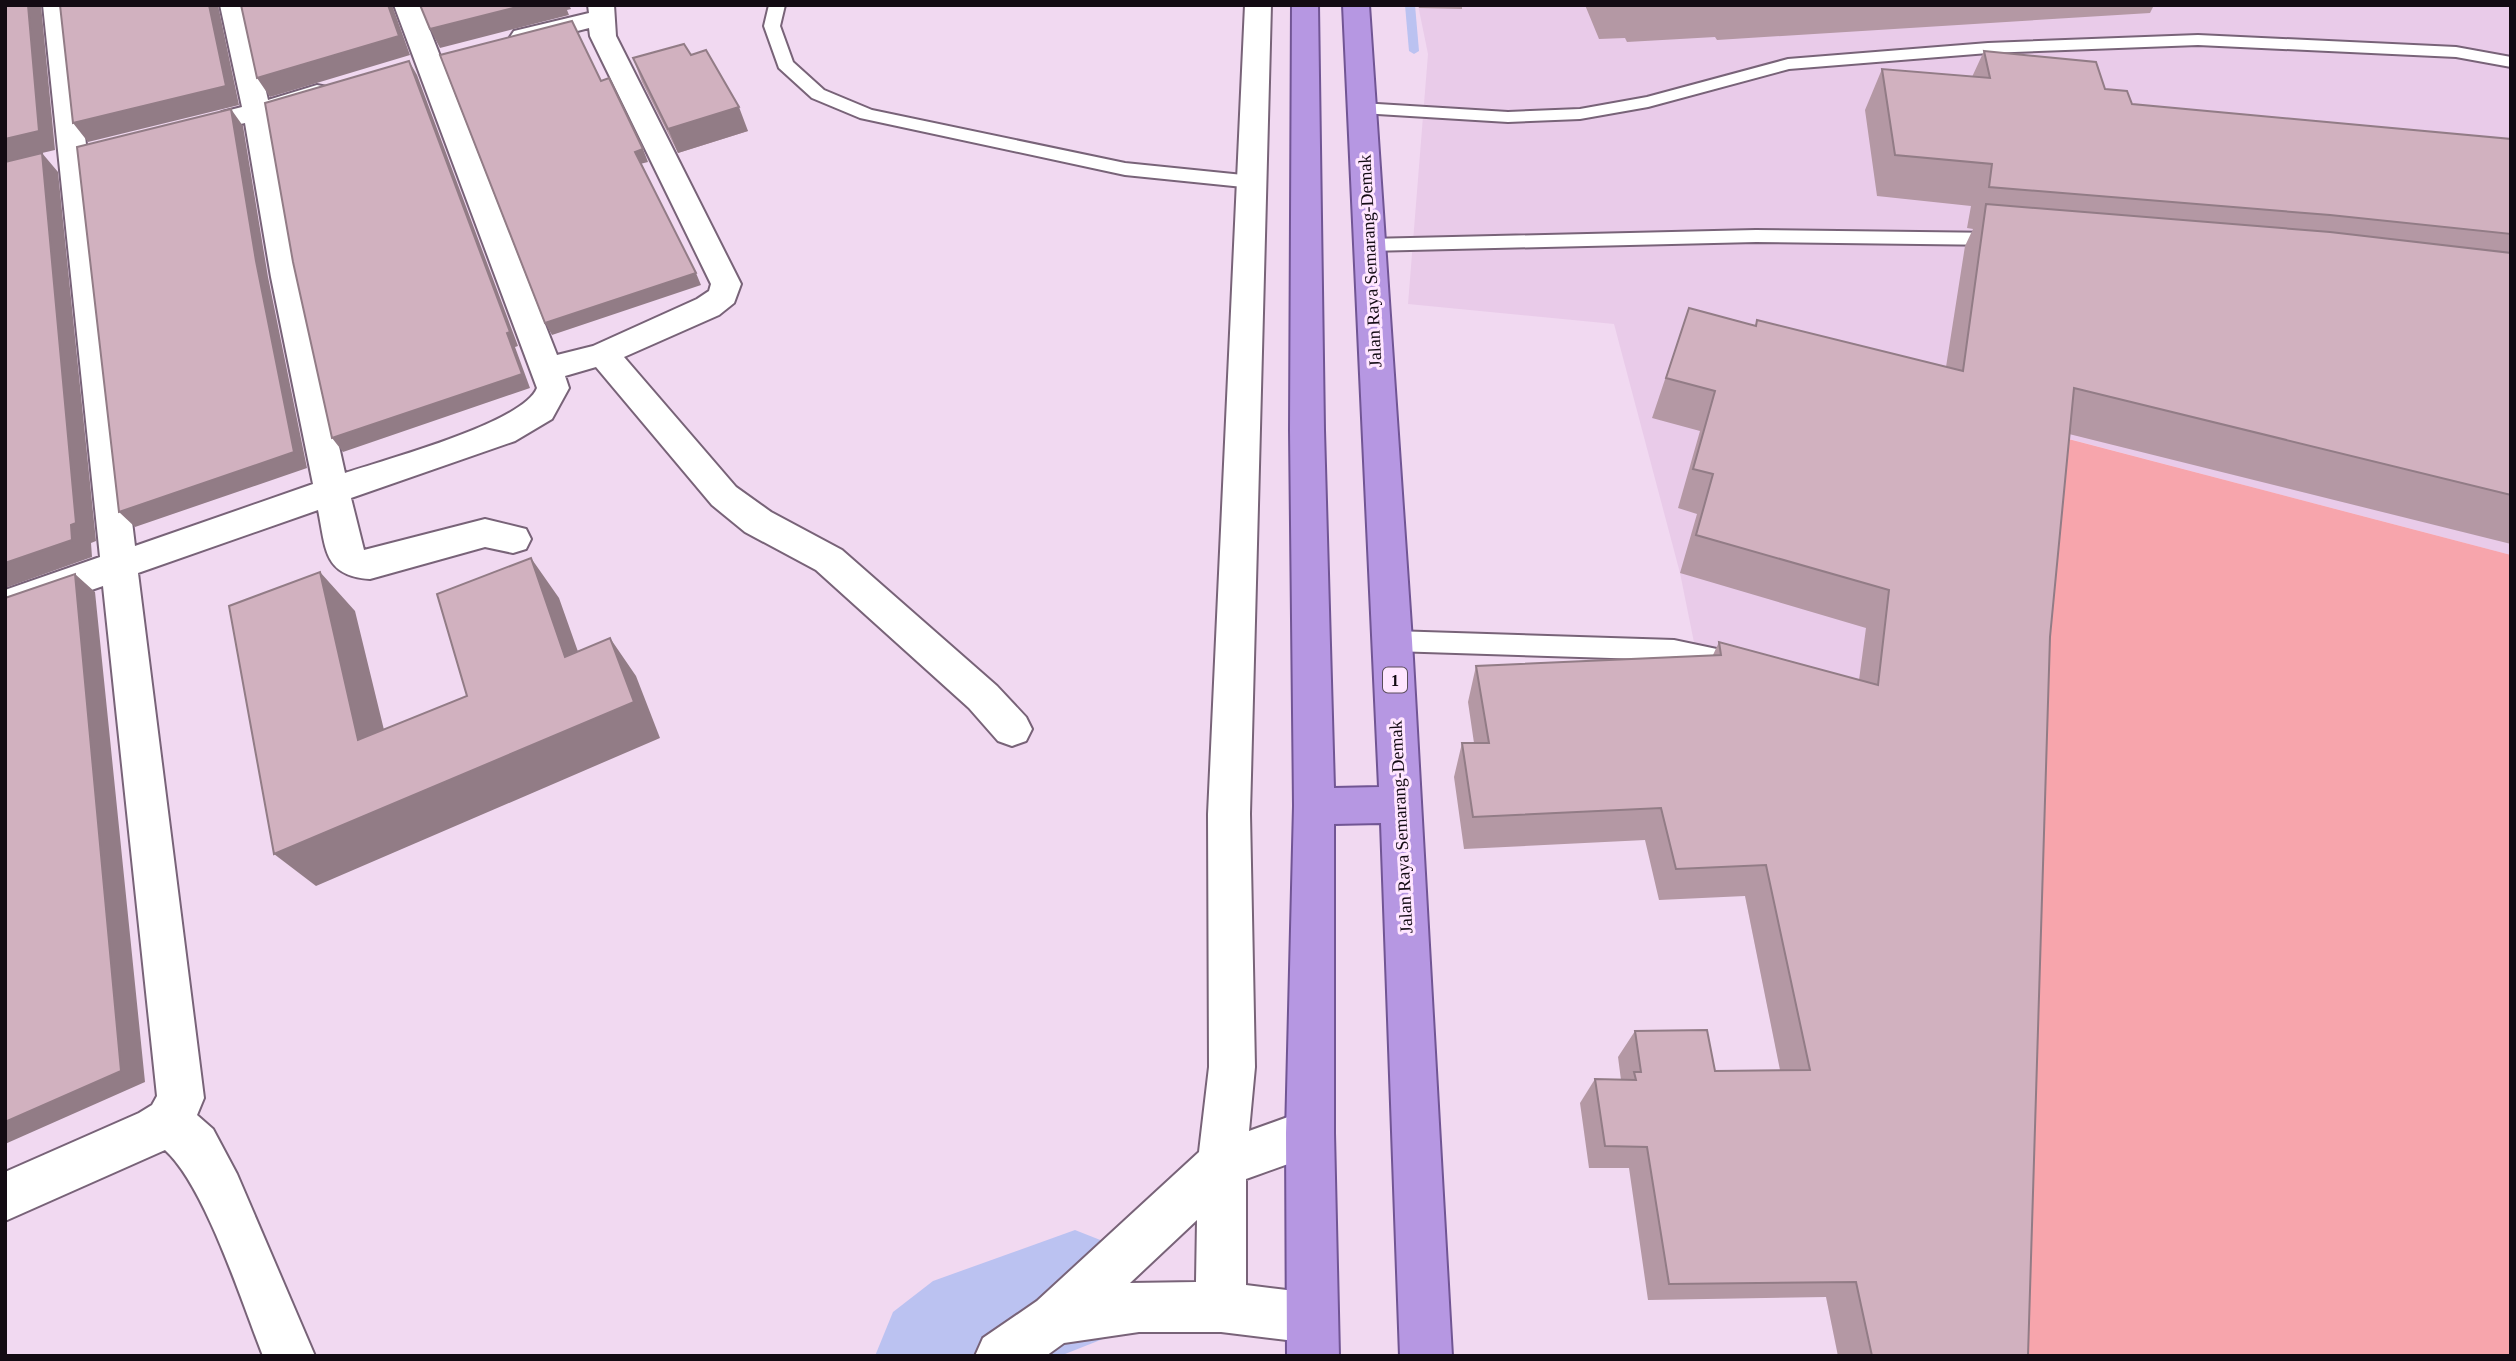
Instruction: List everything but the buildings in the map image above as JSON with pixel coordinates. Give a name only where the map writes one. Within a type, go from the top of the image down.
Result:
[{"type":"highway","points":[[1306,5],[1307,429],[1314,806],[1310,1133],[1313,1337]]},
{"type":"highway","name":"Jalan Raya Semarang-Demak","points":[[1356,5],[1393,641],[1426,1356]]},
{"type":"highway","points":[[1314,806],[1400,805]]},
{"type":"street","points":[[5,1197],[169,1122],[181,1098],[102,427],[76,156],[56,5]]},
{"type":"street","points":[[233,5],[257,112],[286,277],[330,493],[346,557],[356,564],[370,565],[485,533],[513,539]]},
{"type":"street","points":[[5,605],[503,432],[538,414],[550,401],[553,388],[407,5]]},
{"type":"street","points":[[1221,1307],[1222,1164],[1232,1067],[1229,814],[1258,5]]},
{"type":"street","points":[[494,44],[600,11],[603,36],[658,152],[726,284],[723,296],[709,307],[610,362],[545,370]]},
{"type":"street","points":[[206,124],[336,88]]},
{"type":"street","points":[[610,362],[724,496],[758,522],[829,560],[983,697],[1012,729]]},
{"type":"street","points":[[169,1122],[197,1146],[289,1356]]},
{"type":"street","points":[[1001,1356],[1055,1319],[1222,1164],[1310,1133]]},
{"type":"street","points":[[1055,1319],[1139,1307],[1221,1307],[1313,1337]]},
{"type":"lane","points":[[777,5],[772,26],[785,64],[818,94],[866,114],[912,126],[1125,169],[1253,182]]},
{"type":"lane","points":[[1361,108],[1508,117],[1580,114],[1648,102],[1788,64],[1988,48],[2198,40],[2456,52],[2511,62]]},
{"type":"lane","points":[[1368,245],[1756,236],[1984,237],[2025,241]]},
{"type":"lane","points":[[1393,641],[1674,650],[1755,668]]},
{"type":"shaded area","points":[[1418,5],[2511,5],[2511,555],[2058,436],[1838,1356],[1680,573],[1614,324],[1408,304],[1428,54]]},
{"type":"shaded area","points":[[2057,436],[2511,555],[2511,1356],[2015,1356]]},
{"type":"waterway","points":[[1410,5],[1414,51]]},
{"type":"waterway","points":[[937,1356],[976,1324],[1075,1290]]}]
